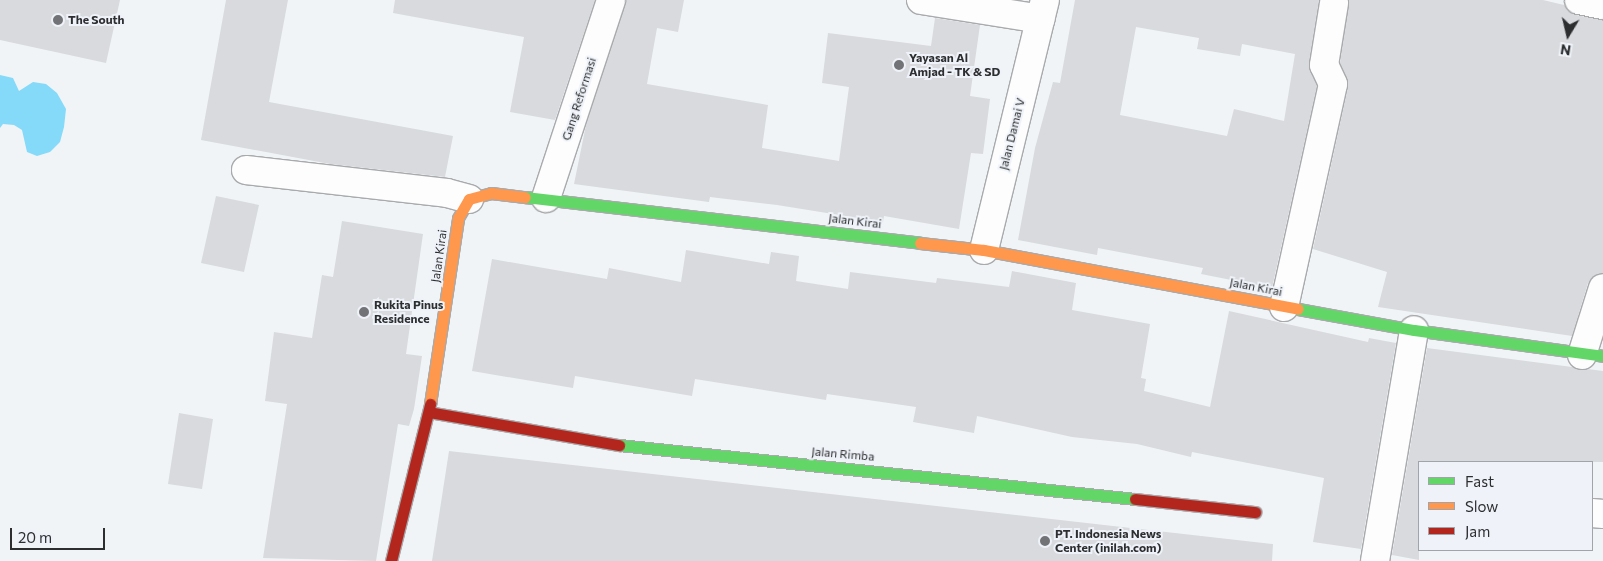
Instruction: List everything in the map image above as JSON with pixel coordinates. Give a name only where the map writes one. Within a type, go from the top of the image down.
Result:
[{"type":"street","name":"Gang Reformasi","points":[[546,198],[611,0]]},
{"type":"street","name":"Jalan Damai V","points":[[921,0],[1043,9],[984,250]]},
{"type":"street","points":[[1579,0],[1603,5]]},
{"type":"street","points":[[1284,307],[1333,84],[1324,65],[1334,3]]},
{"type":"street","points":[[246,170],[447,193],[469,199]]},
{"type":"street","name":"Jalan Kirai","points":[[391,561],[430,412],[458,218],[469,199],[491,193],[984,250],[1414,330],[1593,355]]},
{"type":"street","points":[[1593,355],[1603,288]]},
{"type":"street","points":[[1375,561],[1414,330]]},
{"type":"street","name":"Jalan Rimba","points":[[430,412],[645,450],[911,474],[1255,512]]},
{"type":"water","points":[[0,75],[13,78],[19,91],[33,82],[46,84],[57,93],[66,109],[64,127],[60,142],[50,152],[37,156],[27,152],[22,130],[14,125],[3,124],[0,128]]},
{"type":"building","name":"The South","points":[[0,0],[120,0],[106,63],[0,40]]},
{"type":"building","points":[[226,0],[288,0],[269,102],[453,136],[445,177],[330,164],[201,140]]},
{"type":"building","points":[[395,0],[595,0],[555,120],[510,112],[524,37],[393,13]]},
{"type":"building","points":[[626,0],[684,0],[678,32],[657,28],[647,84],[768,105],[762,148],[839,161],[849,87],[822,83],[828,33],[931,46],[935,18],[980,25],[970,96],[990,99],[983,154],[971,153],[959,229],[884,216],[883,222],[777,205],[710,197],[709,202],[574,184],[586,125]]},
{"type":"building","points":[[1075,0],[1319,0],[1309,63],[1317,86],[1272,288],[1201,274],[1203,268],[1098,248],[1097,255],[1018,240],[1035,148],[1053,82],[1060,83]],"holes":[[[1136,27],[1199,38],[1197,49],[1240,56],[1242,44],[1295,54],[1284,121],[1234,109],[1227,136],[1120,115]]]},
{"type":"building","points":[[1349,0],[1543,0],[1564,5],[1576,15],[1603,20],[1603,273],[1588,283],[1572,336],[1378,307],[1387,272],[1313,249],[1348,87],[1340,63]]},
{"type":"building","points":[[216,196],[259,205],[244,272],[201,263]]},
{"type":"building","points":[[342,221],[423,234],[406,354],[422,356],[414,409],[409,426],[398,424],[376,561],[263,558],[287,404],[265,401],[274,332],[312,338],[322,275],[333,277]]},
{"type":"building","points":[[686,250],[769,264],[771,252],[799,256],[796,281],[848,289],[850,272],[936,283],[937,278],[1009,287],[1012,271],[1076,283],[1072,310],[1150,324],[1141,378],[1146,379],[1144,391],[1210,407],[1229,311],[1368,342],[1369,338],[1396,343],[1361,549],[1313,542],[1324,478],[1192,452],[1191,457],[1137,444],[1072,437],[977,416],[974,433],[913,422],[916,407],[827,394],[826,400],[695,379],[692,396],[575,376],[573,388],[472,371],[492,259],[607,279],[609,268],[681,282]]},
{"type":"building","points":[[1427,348],[1603,371],[1603,462],[1418,461],[1419,560],[1392,555]]},
{"type":"building","points":[[179,413],[213,419],[202,489],[168,484]]},
{"type":"building","points":[[449,451],[1273,544],[1272,561],[432,561]]},
{"type":"traffic: fast","points":[[525,197],[920,243]]},
{"type":"traffic: fast","points":[[1298,309],[1414,330],[1603,356]]},
{"type":"traffic: fast","points":[[619,445],[1135,499]]},
{"type":"traffic: slow","points":[[430,404],[458,218],[469,199],[491,193],[525,197]]},
{"type":"traffic: slow","points":[[920,243],[984,250],[1298,309]]},
{"type":"traffic: jam","points":[[391,561],[430,404]]},
{"type":"traffic: jam","points":[[429,412],[619,445]]},
{"type":"traffic: jam","points":[[1135,499],[1255,512]]},
{"type":"place","name":"The South","points":[[58,20]]},
{"type":"place","name":"Yayasan Al Amjad - TK & SD","points":[[899,65]]},
{"type":"place","name":"Rukita Pinus Residence","points":[[364,312]]},
{"type":"place","name":"PT. Indonesia News Center (inilah.com)","points":[[1045,541]]}]
